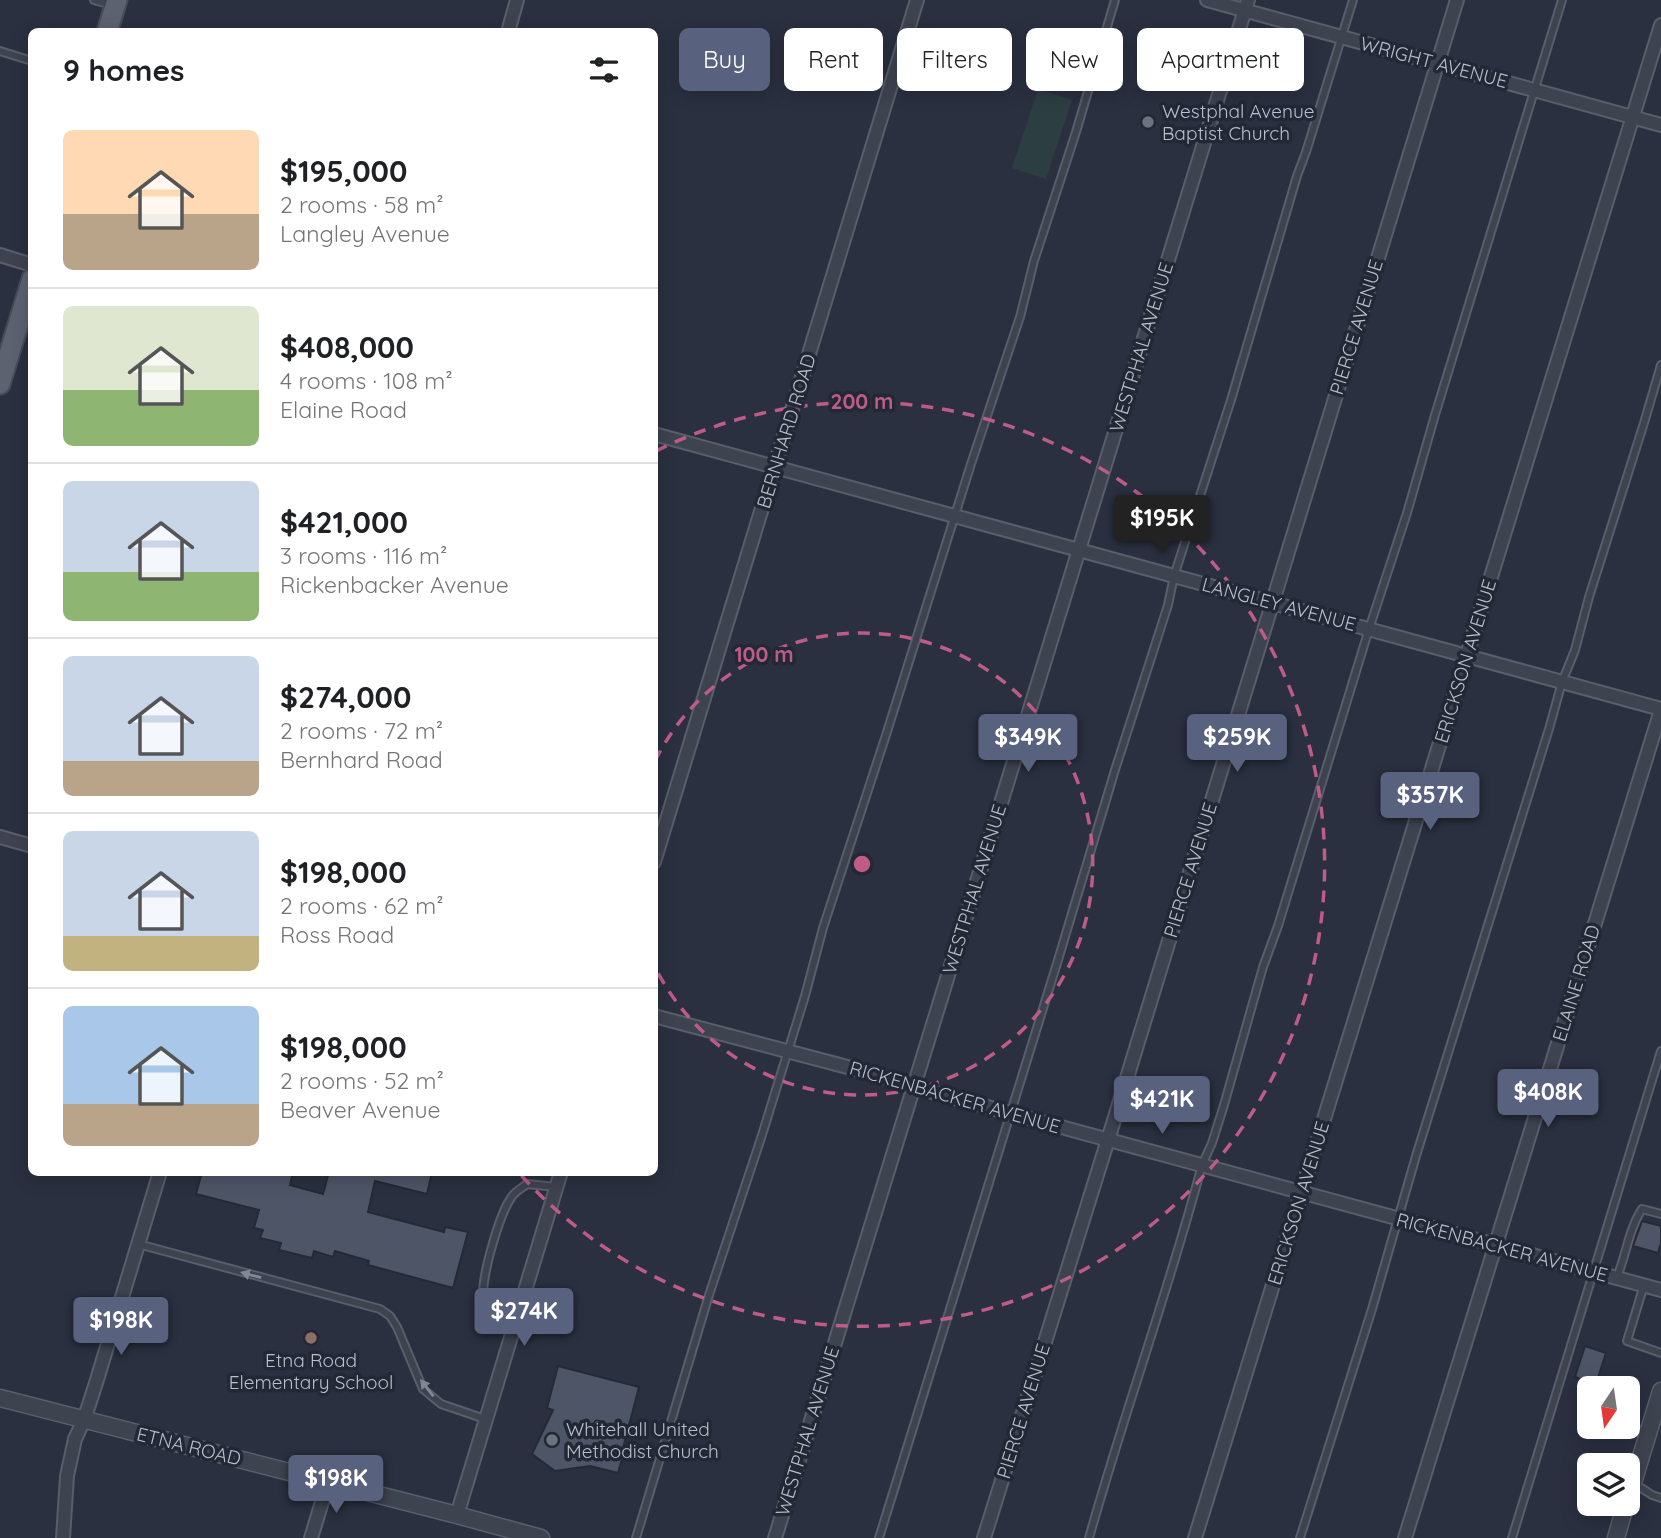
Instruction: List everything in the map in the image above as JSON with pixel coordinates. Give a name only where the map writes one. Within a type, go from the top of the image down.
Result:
[{"type":"main road","points":[[108,28],[116,3]]},
{"type":"main road","points":[[0,384],[28,292]]},
{"type":"street","points":[[509,28],[517,0]]},
{"type":"street","name":"BERNHARD ROAD","points":[[658,849],[917,0]]},
{"type":"street","name":"WRIGHT AVENUE","points":[[1207,0],[1247,5],[1342,37],[1661,125]]},
{"type":"street","name":"PIERCE AVENUE","points":[[984,1538],[1457,0]]},
{"type":"street","name":"WESTPHAL AVENUE","points":[[775,1538],[1247,5]]},
{"type":"street","name":"ERICKSON AVENUE","points":[[1195,1538],[1661,25]]},
{"type":"street","points":[[0,255],[28,264]]},
{"type":"street","name":"LANGLEY AVENUE","points":[[658,435],[1661,709]]},
{"type":"street","name":"ELAINE ROAD","points":[[1405,1538],[1661,709]]},
{"type":"street","points":[[0,837],[28,845]]},
{"type":"street","name":"RICKENBACKER AVENUE","points":[[658,1017],[1661,1290]]},
{"type":"street","points":[[63,1538],[67,1476],[75,1439],[84,1420],[159,1176]]},
{"type":"street","points":[[457,1515],[560,1176]]},
{"type":"street","points":[[1640,1460],[1658,1408],[1661,1391]]},
{"type":"street","name":"ETNA ROAD","points":[[0,1398],[535,1537]]},
{"type":"street","points":[[311,1538],[328,1482]]},
{"type":"street","points":[[1616,1538],[1623,1516]]},
{"type":"lane","points":[[94,0],[116,3]]},
{"type":"lane","points":[[636,1538],[709,1295],[805,996],[823,928],[1020,317],[1031,271],[1115,0]]},
{"type":"lane","points":[[879,1538],[1353,0]]},
{"type":"lane","points":[[1089,1538],[1202,1164],[1224,1105],[1263,967],[1407,513],[1562,0]]},
{"type":"lane","points":[[0,51],[28,60]]},
{"type":"lane","points":[[1300,1538],[1661,365]]},
{"type":"lane","points":[[1512,1538],[1661,1051]]},
{"type":"lane","points":[[513,1327],[491,1317],[483,1295],[502,1213],[512,1196],[527,1184],[556,1187]]},
{"type":"lane","points":[[1617,1278],[1634,1222],[1642,1209],[1661,1214]]},
{"type":"lane","points":[[138,1244],[380,1309],[390,1316],[397,1327],[424,1389],[441,1404],[485,1419]]},
{"type":"lane","points":[[1644,1285],[1627,1341],[1661,1353]]},
{"type":"lane","points":[[1640,1431],[1648,1434]]},
{"type":"lane","points":[[1640,1487],[1661,1498]]},
{"type":"shaded area","points":[[1037,91],[1072,100],[1046,179],[1012,168]]},
{"type":"building","points":[[201,1176],[292,1176],[290,1185],[323,1194],[328,1176],[431,1176],[427,1194],[375,1181],[368,1212],[444,1232],[445,1227],[468,1232],[453,1288],[368,1265],[369,1261],[335,1251],[333,1257],[314,1251],[312,1258],[279,1250],[281,1243],[260,1238],[263,1230],[254,1228],[259,1210],[196,1194]]},
{"type":"building","points":[[1642,1221],[1661,1226],[1658,1253],[1633,1246]]},
{"type":"building","points":[[1585,1346],[1606,1353],[1599,1376],[1575,1377]]},
{"type":"building","points":[[558,1366],[639,1387],[618,1473],[590,1466],[555,1471],[532,1454],[553,1410],[547,1408]]},
{"type":"place","name":"Westphal Avenue Baptist Church","points":[[1148,122]]},
{"type":"place","name":"Etna Road Elementary School","points":[[311,1338]]},
{"type":"place","name":"Whitehall United Methodist Church","points":[[552,1440]]}]
